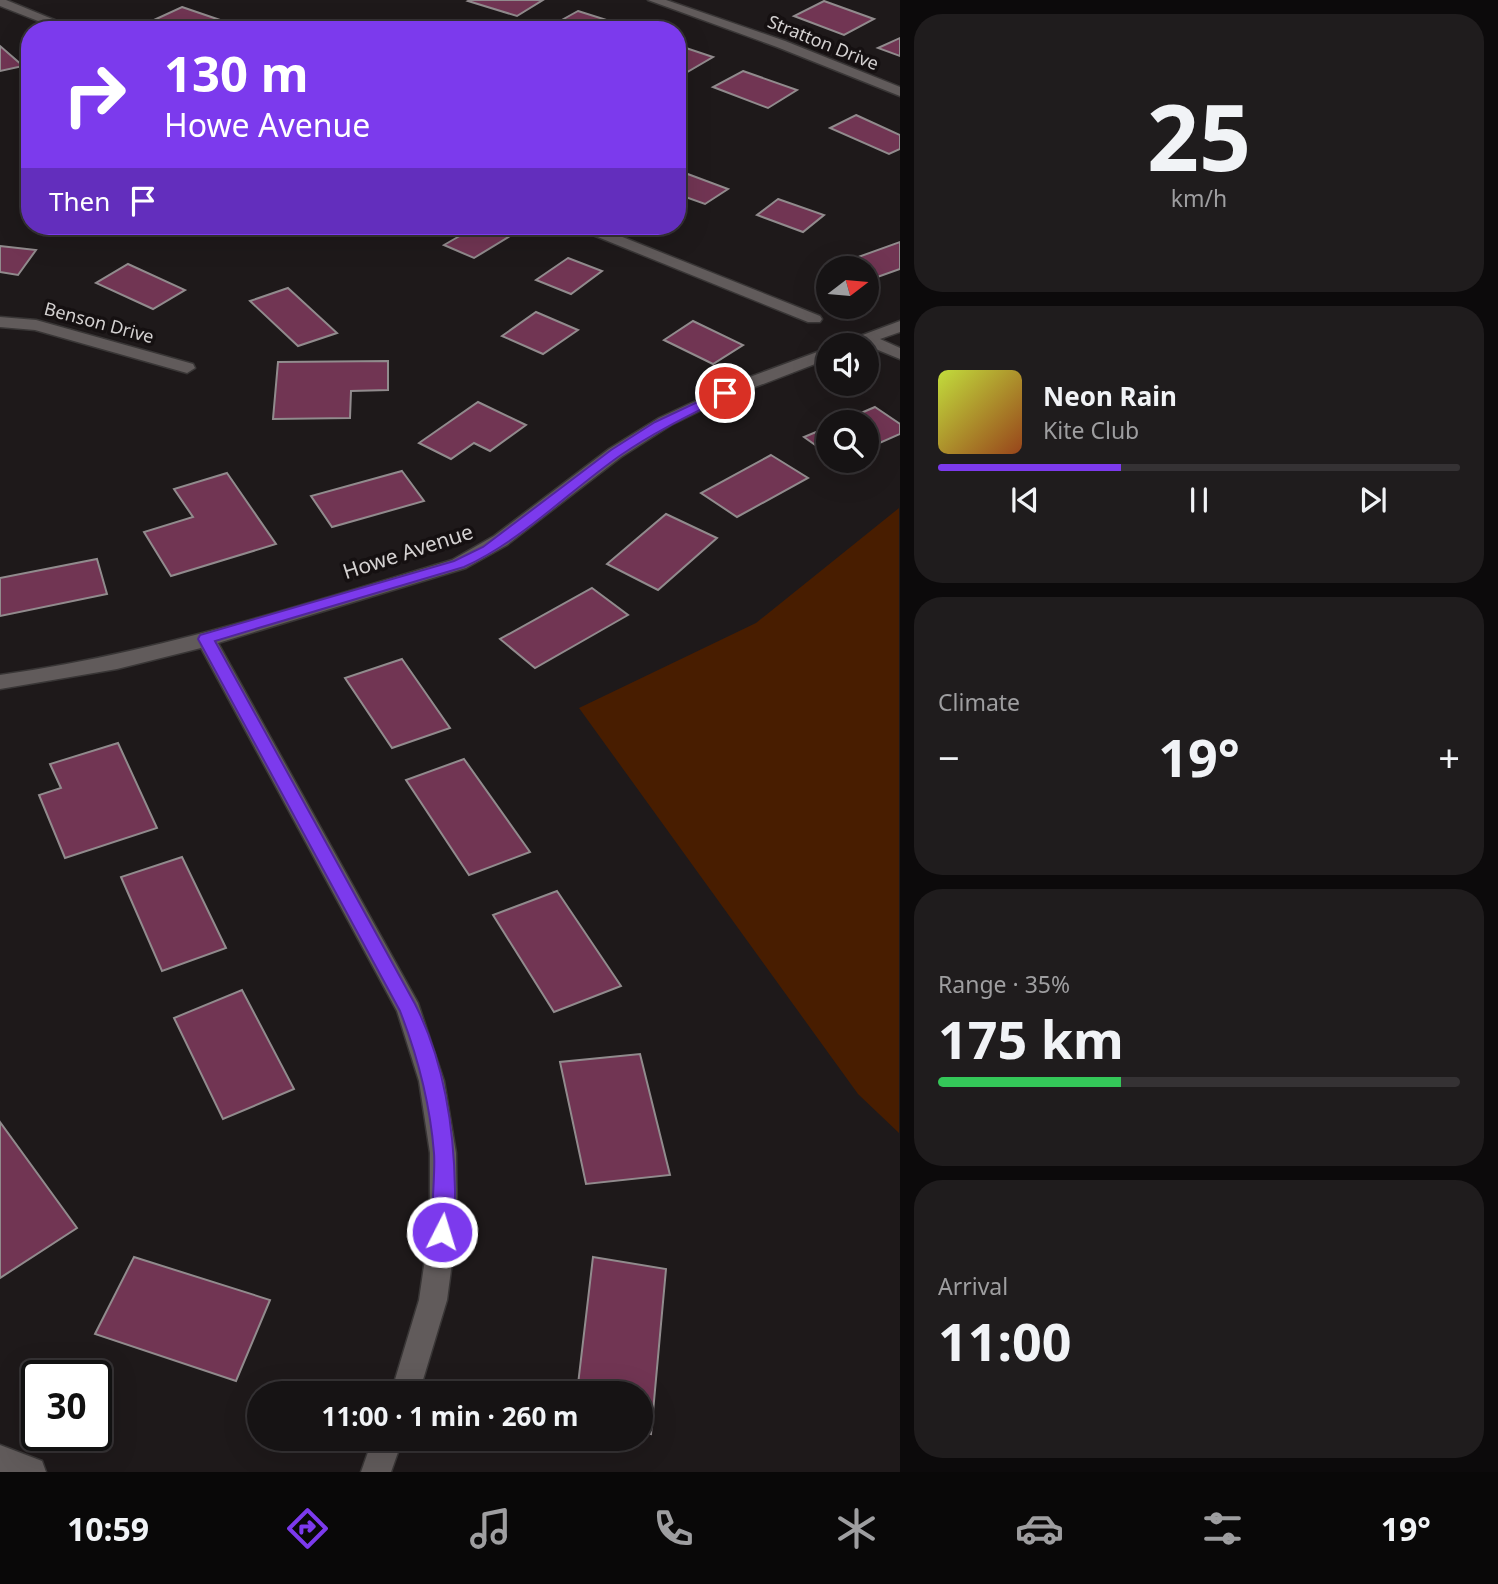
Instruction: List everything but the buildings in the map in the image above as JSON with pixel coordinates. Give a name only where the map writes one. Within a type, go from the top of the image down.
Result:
[{"type":"street","name":"Stratton Drive","points":[[654,0],[780,44],[900,92]]},
{"type":"street","points":[[0,2],[50,21]]},
{"type":"street","points":[[605,235],[814,319]]},
{"type":"street","name":"Benson Drive","points":[[0,322],[36,325],[187,368]]},
{"type":"street","points":[[879,334],[900,326]]},
{"type":"street","points":[[879,344],[900,354]]},
{"type":"street","name":"Howe Avenue","points":[[0,682],[128,662],[459,564],[488,550],[616,453],[660,425],[708,400],[816,358]]},
{"type":"street","points":[[206,639],[409,1010],[426,1054],[438,1102],[444,1154],[445,1210],[433,1299],[409,1381]]},
{"type":"street","points":[[376,1472],[383,1451]]},
{"type":"street","points":[[0,1460],[31,1472]]},
{"type":"shaded area","points":[[899,508],[899,1133],[858,1094],[579,708],[756,623]]},
{"type":"route","points":[[442,1232],[445,1210],[444,1154],[438,1102],[426,1054],[409,1010],[206,639],[459,564],[488,550],[616,453],[660,425],[725,393]]}]
